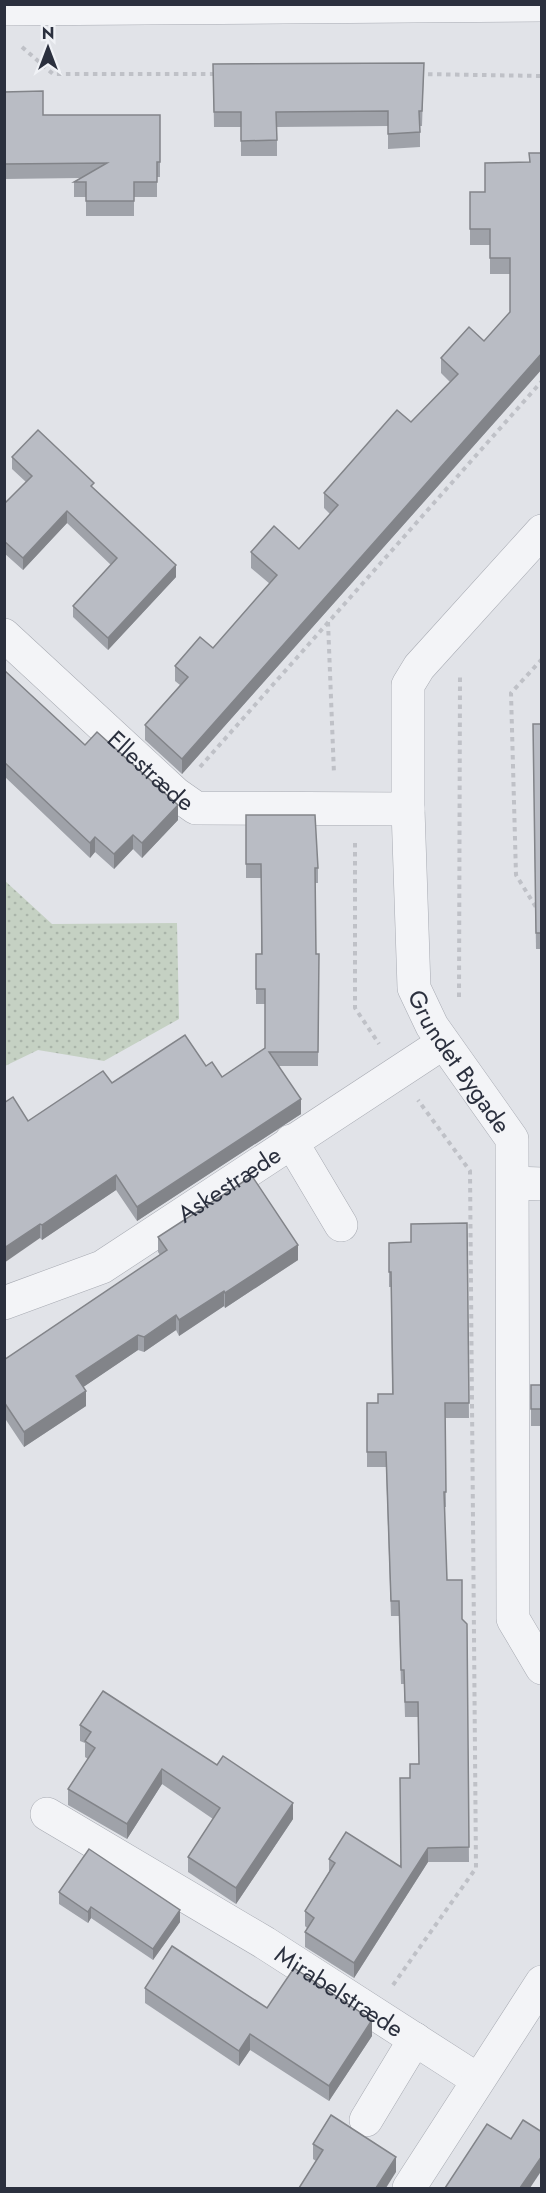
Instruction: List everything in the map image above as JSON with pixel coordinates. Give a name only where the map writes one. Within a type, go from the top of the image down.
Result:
[{"type":"street","points":[[4,9],[542,5]]},
{"type":"street","name":"Grundet Bygade","points":[[542,531],[419,667],[408,685],[408,809],[414,988],[432,1026],[443,1043],[512,1139],[527,1184],[513,1620],[542,1668]]},
{"type":"street","name":"Ellestræde","points":[[4,634],[176,794],[196,808],[345,820],[408,809]]},
{"type":"street","name":"Askestræde","points":[[4,1303],[102,1267],[443,1043]]},
{"type":"street","points":[[291,1141],[341,1225]]},
{"type":"street","name":"Mirabelstræde","points":[[47,1814],[265,1943],[478,2080]]},
{"type":"street","points":[[409,2188],[478,2080],[532,2015],[542,1982]]},
{"type":"street","name":"Mirabelstræde","points":[[366,2120],[415,2039]]},
{"type":"path","points":[[14,47],[24,47],[53,74],[228,74]]},
{"type":"path","points":[[415,74],[542,75]]},
{"type":"path","points":[[176,794],[542,381]]},
{"type":"path","points":[[328,622],[345,820],[355,1008],[470,1171],[476,1868],[374,2013]]},
{"type":"path","points":[[542,659],[511,693],[516,875],[542,917]]},
{"type":"path","points":[[459,1005],[460,672]]},
{"type":"green space","points":[[4,880],[52,924],[177,923],[179,1019],[104,1061],[38,1050],[5,1066]]},
{"type":"building","points":[[424,63],[422,111],[419,111],[420,132],[388,134],[388,111],[276,112],[277,140],[241,141],[241,112],[214,112],[213,64]]},
{"type":"building","points":[[43,91],[43,115],[160,115],[160,162],[157,162],[157,182],[134,182],[134,201],[86,201],[86,182],[74,182],[107,163],[4,164],[4,92]]},
{"type":"building","points":[[529,153],[542,153],[542,353],[182,759],[145,725],[188,677],[175,666],[200,637],[213,648],[277,575],[251,552],[274,526],[299,549],[338,505],[324,493],[397,410],[411,422],[458,374],[441,358],[469,327],[484,341],[510,312],[510,258],[490,258],[490,229],[470,229],[470,192],[485,192],[485,163],[530,162]]},
{"type":"building","points":[[38,430],[94,483],[91,486],[176,565],[108,638],[73,606],[117,558],[67,511],[23,558],[4,541],[4,504],[32,476],[12,457]]},
{"type":"building","points":[[4,670],[85,745],[97,732],[178,805],[142,843],[133,835],[114,854],[95,837],[90,843],[4,762]]},
{"type":"building","points":[[533,724],[542,724],[542,933],[536,933]]},
{"type":"building","points":[[246,815],[315,815],[318,868],[315,868],[316,954],[319,954],[318,1052],[269,1052],[301,1099],[137,1207],[116,1175],[4,1248],[4,1103],[13,1097],[28,1121],[103,1071],[112,1083],[185,1035],[206,1066],[212,1062],[222,1077],[265,1048],[265,989],[256,989],[256,954],[262,954],[261,864],[246,864]]},
{"type":"building","points":[[252,1176],[298,1245],[225,1293],[224,1291],[179,1320],[176,1315],[144,1337],[138,1335],[76,1376],[86,1391],[24,1432],[4,1402],[4,1360],[167,1250],[158,1237]]},
{"type":"building","points":[[467,1223],[469,1403],[445,1403],[446,1492],[444,1492],[447,1580],[462,1580],[462,1619],[467,1624],[469,1847],[428,1848],[354,1963],[305,1932],[314,1918],[305,1911],[335,1863],[329,1859],[346,1832],[401,1867],[400,1778],[410,1778],[410,1764],[419,1764],[418,1702],[405,1702],[404,1670],[401,1670],[399,1601],[391,1601],[386,1452],[367,1452],[367,1403],[378,1403],[378,1394],[393,1394],[389,1243],[411,1242],[411,1224]]},
{"type":"building","points":[[531,1385],[542,1385],[542,1409],[531,1409]]},
{"type":"building","points":[[103,1691],[217,1765],[223,1756],[293,1803],[236,1888],[188,1857],[220,1808],[162,1769],[127,1824],[68,1789],[95,1748],[85,1741],[91,1732],[80,1725]]},
{"type":"building","points":[[89,1849],[180,1910],[153,1949],[91,1907],[88,1912],[59,1892]]},
{"type":"building","points":[[172,1946],[267,2008],[294,1968],[372,2020],[329,2086],[250,2034],[239,2051],[145,1988]]},
{"type":"building","points":[[331,2115],[396,2157],[376,2188],[299,2188],[323,2150],[313,2144]]},
{"type":"building","points":[[523,2120],[542,2132],[542,2156],[520,2188],[445,2188],[487,2124],[511,2139]]}]
